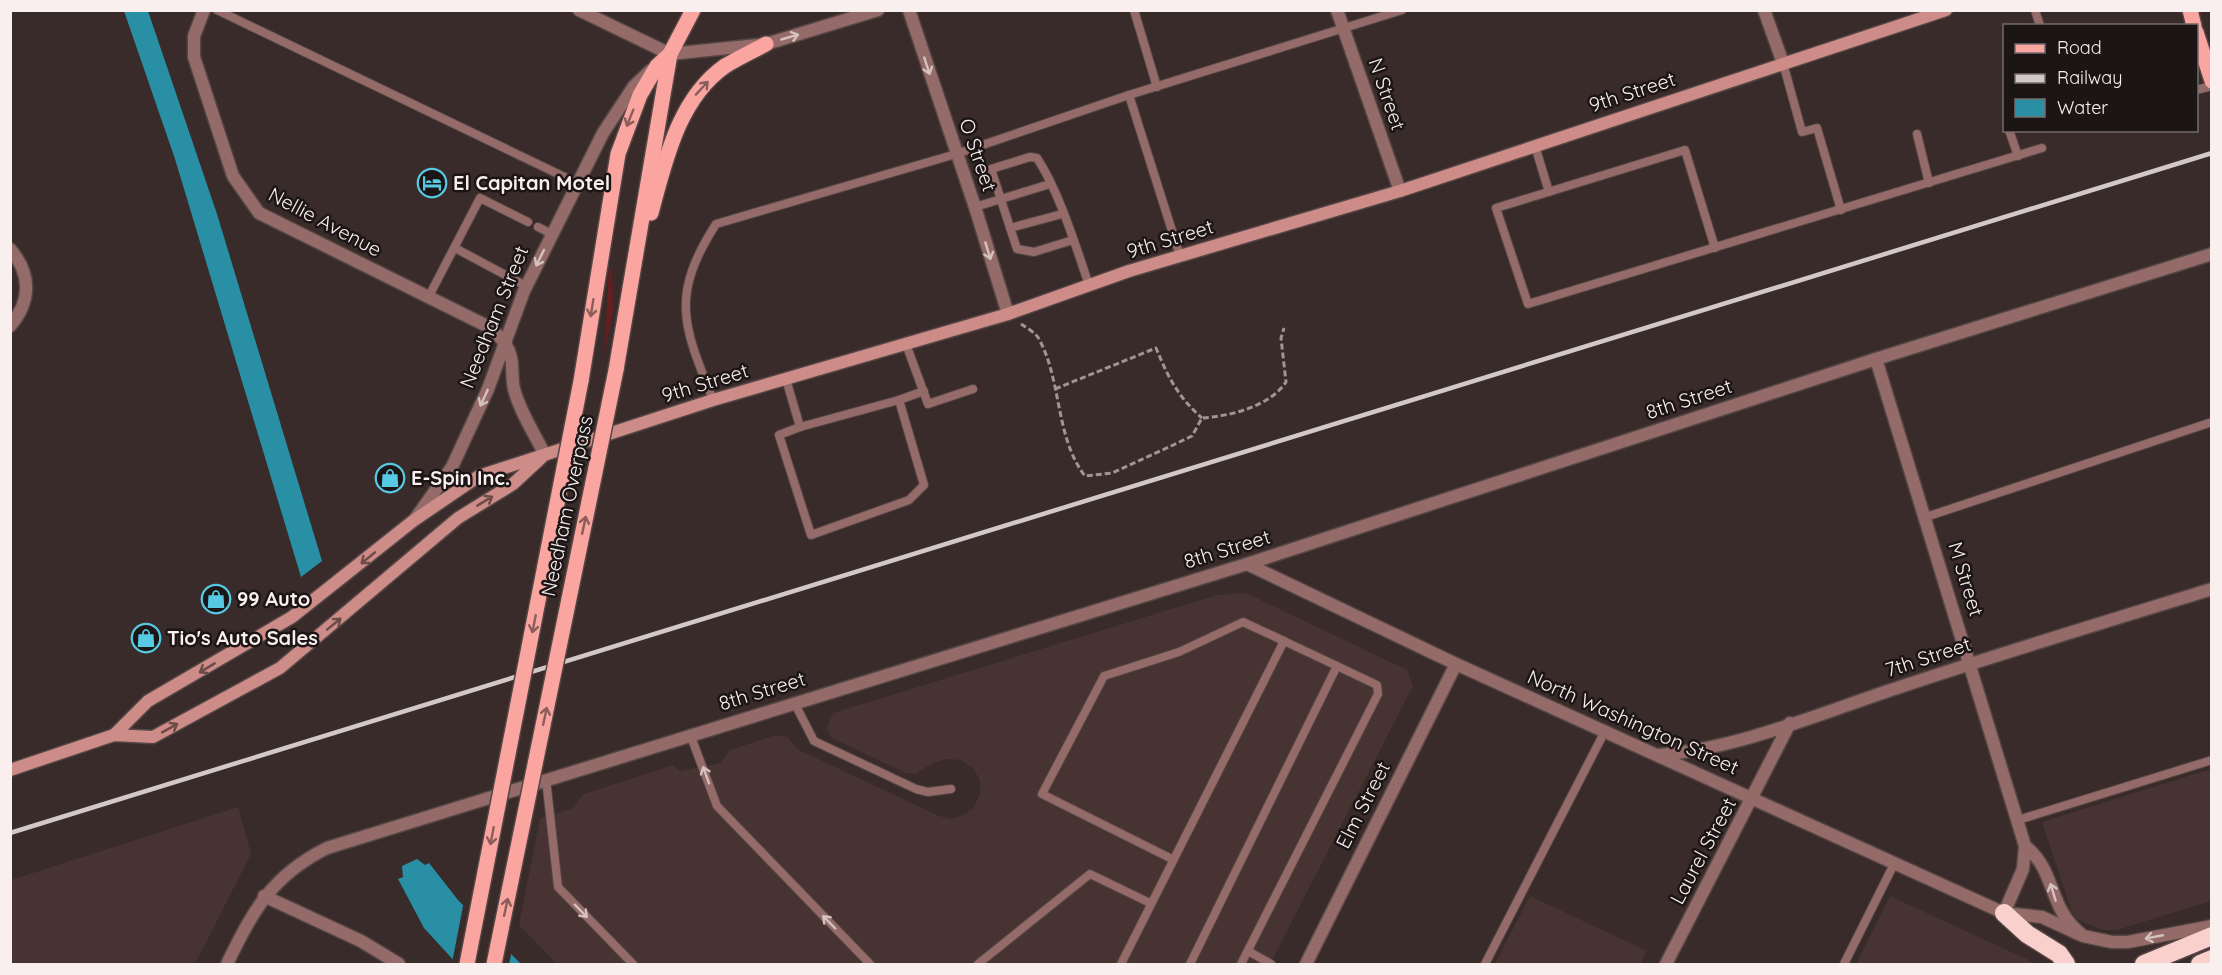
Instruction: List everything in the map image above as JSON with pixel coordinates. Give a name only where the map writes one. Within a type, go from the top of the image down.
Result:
[{"type":"highway","points":[[2004,913],[2026,934],[2059,954],[2066,964]]},
{"type":"highway","points":[[2144,964],[2211,936]]},
{"type":"highway","points":[[2200,964],[2211,959]]},
{"type":"main road","name":"Needham Street","points":[[657,66],[670,54],[693,10]]},
{"type":"main road","name":"9th Street","points":[[114,735],[148,701],[292,617],[413,521],[479,476],[712,400],[1008,314],[1180,256],[1400,191],[1947,10]]},
{"type":"main road","points":[[2198,39],[2211,81]]},
{"type":"main road","points":[[632,280],[665,164],[691,101],[724,67],[766,44]]},
{"type":"main road","name":"Needham Overpass","points":[[494,964],[616,370],[670,54]]},
{"type":"main road","name":"Needham Overpass","points":[[467,964],[581,381],[618,154],[640,94],[657,66]]},
{"type":"main road","points":[[10,770],[114,735],[153,737],[280,668],[458,518],[513,484],[545,454]]},
{"type":"street","name":"Nellie Avenue","points":[[204,10],[194,36],[194,57],[233,176],[260,213],[491,328],[505,343]]},
{"type":"street","points":[[579,10],[670,54],[766,44],[878,10]]},
{"type":"street","name":"O Street","points":[[909,10],[1008,314]]},
{"type":"street","name":"N Street","points":[[1337,10],[1400,191]]},
{"type":"street","points":[[1764,10],[1783,63]]},
{"type":"street","name":"Needham Street","points":[[413,521],[452,466],[488,389],[526,285],[577,183],[620,106],[634,86],[657,66]]},
{"type":"street","points":[[10,249],[19,259],[26,277],[26,294],[22,312],[10,326]]},
{"type":"street","name":"8th Street","points":[[227,964],[264,896],[291,869],[327,848],[1246,564],[1876,359],[2211,254]]},
{"type":"street","points":[[505,343],[513,356],[514,386],[520,408],[545,454]]},
{"type":"street","name":"M Street","points":[[1876,359],[1971,663],[2025,846],[2023,869],[2004,913]]},
{"type":"street","name":"North Washington Street","points":[[1246,564],[1456,664],[2004,913],[2042,917],[2083,936],[2128,942],[2211,926]]},
{"type":"street","name":"7th Street","points":[[1656,755],[1690,752],[1790,723],[1971,663],[2211,589]]},
{"type":"street","name":"Elm Street","points":[[1306,964],[1456,664]]},
{"type":"street","name":"Laurel Street","points":[[1666,964],[1754,798],[1790,723]]},
{"type":"street","name":"M Street","points":[[2025,846],[2038,856],[2045,867],[2060,910],[2083,936]]},
{"type":"street","points":[[264,896],[361,941],[399,964]]},
{"type":"lane","points":[[217,10],[577,183]]},
{"type":"lane","points":[[1134,10],[1157,87]]},
{"type":"lane","points":[[712,400],[689,340],[684,316],[688,284],[704,242],[716,224],[956,154],[1129,96],[1402,10]]},
{"type":"lane","points":[[1783,63],[1802,132],[1817,128],[1841,210]]},
{"type":"lane","points":[[1129,96],[1180,256]]},
{"type":"lane","points":[[2010,132],[2018,156]]},
{"type":"lane","points":[[1917,134],[1929,183]]},
{"type":"lane","points":[[1535,146],[1549,192]]},
{"type":"lane","points":[[1716,249],[1685,150],[1496,208],[1528,304],[1716,249],[2043,148]]},
{"type":"lane","points":[[1073,240],[1026,253],[1017,249],[991,169],[1030,157],[1037,158],[1073,240],[1089,285]]},
{"type":"lane","points":[[975,207],[1050,184]]},
{"type":"lane","points":[[428,298],[480,198],[528,222]]},
{"type":"lane","points":[[1010,228],[1062,214]]},
{"type":"lane","points":[[538,227],[552,234]]},
{"type":"lane","points":[[455,248],[526,285]]},
{"type":"lane","points":[[906,344],[928,404],[973,389]]},
{"type":"lane","points":[[786,379],[800,427]]},
{"type":"lane","points":[[899,400],[924,485],[909,500],[811,535],[779,435],[924,391]]},
{"type":"lane","points":[[1926,518],[2211,422]]},
{"type":"lane","points":[[1172,859],[1042,794],[1104,676],[1179,651],[1243,622],[1377,685],[1378,694],[1241,964]]},
{"type":"lane","points":[[1120,964],[1284,641]]},
{"type":"lane","points":[[1190,964],[1337,666]]},
{"type":"lane","points":[[794,702],[814,741],[916,789],[928,792],[951,789]]},
{"type":"lane","points":[[1485,964],[1605,731]]},
{"type":"lane","points":[[690,734],[717,806],[870,964]]},
{"type":"lane","points":[[2018,820],[2211,760]]},
{"type":"lane","points":[[546,779],[558,887],[633,964]]},
{"type":"lane","points":[[1844,964],[1894,864]]},
{"type":"lane","points":[[978,964],[1090,874],[1150,903]]},
{"type":"lane","points":[[1248,951],[1271,964]]},
{"type":"path","points":[[1008,314],[1038,337],[1055,389],[1074,462],[1085,476],[1112,473],[1171,446],[1191,436],[1202,418]]},
{"type":"path","points":[[1055,389],[1156,348],[1171,384],[1185,403],[1202,418],[1228,416],[1278,393],[1286,382],[1281,338],[1284,328]]},
{"type":"shaded area","points":[[609,269],[612,269],[613,312],[604,356]]},
{"type":"shaded area","points":[[1246,593],[1407,670],[1413,686],[1270,964],[557,964],[519,925],[540,818],[571,809],[584,794],[673,765],[680,771],[720,763],[730,750],[776,735],[787,737],[797,749],[939,816],[952,819],[964,815],[974,807],[980,794],[980,780],[973,768],[961,760],[948,759],[934,762],[916,774],[905,773],[831,737],[827,728],[833,713],[1217,595]]},
{"type":"shaded area","points":[[2211,769],[2211,901],[2117,930],[2103,930],[2078,920],[2072,913],[2042,822]]},
{"type":"shaded area","points":[[238,807],[251,854],[195,964],[11,964],[11,880]]},
{"type":"shaded area","points":[[1530,896],[1647,951],[1640,964],[1495,964]]},
{"type":"shaded area","points":[[1890,896],[2037,964],[1856,964]]},
{"type":"water","points":[[124,11],[148,11],[217,214],[322,561],[301,577],[175,159]]},
{"type":"water","points":[[417,859],[425,865],[429,863],[458,900],[521,964],[457,964],[424,928],[398,879],[403,877],[402,866]]},
{"type":"pier","points":[[464,901],[512,950],[509,964],[452,963]]},
{"type":"railway","points":[[10,833],[2212,153]]},
{"type":"place","name":"El Capitan Motel","points":[[432,183]]},
{"type":"place","name":"E-Spin Inc.","points":[[390,478]]},
{"type":"place","name":"99 Auto","points":[[216,599]]},
{"type":"place","name":"Tio's Auto Sales","points":[[146,638]]}]
